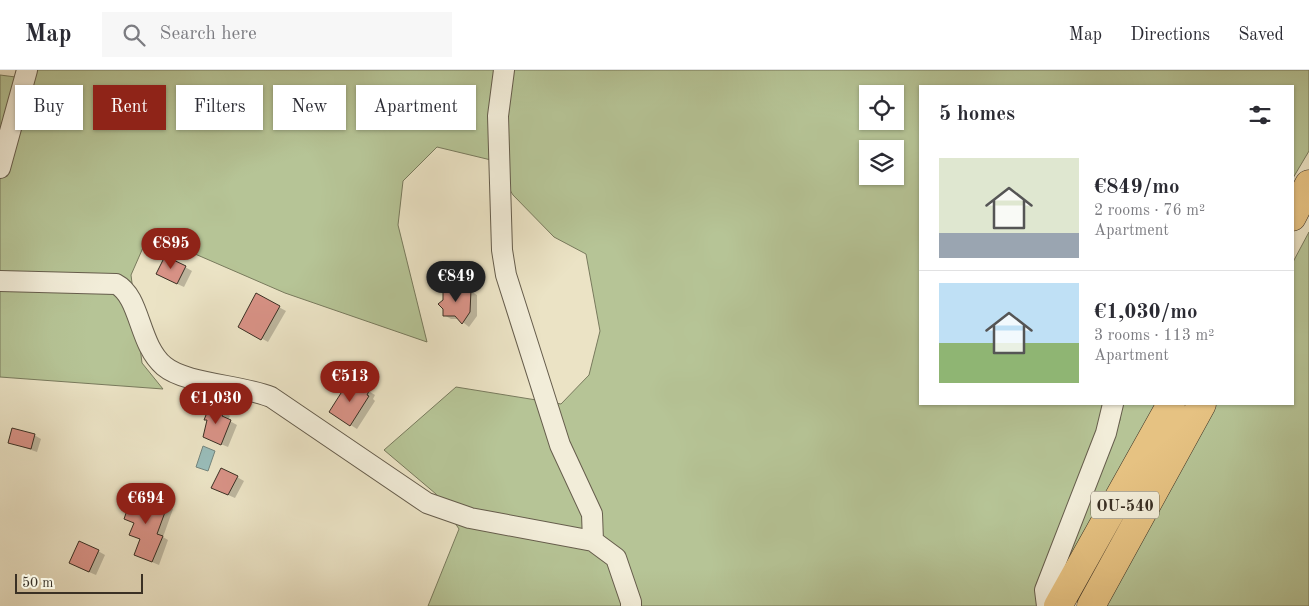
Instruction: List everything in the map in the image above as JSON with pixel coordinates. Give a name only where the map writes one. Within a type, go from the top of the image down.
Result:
[{"type":"main road","points":[[1294,206],[1309,183]]},
{"type":"main road","points":[[1294,213],[1309,183]]},
{"type":"main road","points":[[1058,606],[1170,405]]},
{"type":"main road","name":"OU-540","points":[[1070,606],[1180,405]]},
{"type":"main road","name":"OU-540","points":[[1091,606],[1201,405]]},
{"type":"main road","points":[[1080,606],[1103,563],[1130,534]]},
{"type":"street","points":[[0,168],[27,70]]},
{"type":"street","points":[[504,70],[498,116],[502,250],[506,275],[551,411],[560,446],[592,514],[593,541]]},
{"type":"street","points":[[0,281],[116,284],[124,288],[131,300],[146,343],[165,367],[183,376],[256,390],[271,397],[426,503],[452,513],[593,541],[616,558],[632,602],[630,606]]},
{"type":"street","points":[[1047,606],[1045,590],[1106,434],[1113,405]]},
{"type":"green space","points":[[34,70],[1309,70],[1309,151],[1294,176],[1294,85],[919,85],[919,405],[1106,405],[1093,446],[1036,585],[1040,606],[428,606],[459,529],[436,494],[384,450],[456,387],[561,404],[589,375],[600,331],[586,254],[554,237],[513,195],[491,160],[437,147],[403,181],[398,225],[427,342],[285,293],[149,234],[131,275],[142,363],[163,389],[0,377],[0,75],[31,79]]},
{"type":"green space","points":[[1309,232],[1309,606],[1103,606],[1214,405],[1294,405],[1294,260]]},
{"type":"green space","points":[[1122,405],[1156,405],[1054,596],[1120,420]]},
{"type":"water","points":[[203,446],[215,451],[208,471],[196,467]]},
{"type":"building","points":[[165,256],[186,266],[177,284],[156,274]]},
{"type":"building","points":[[443,287],[467,288],[467,290],[471,290],[470,312],[462,324],[455,316],[443,316],[443,309],[438,304],[443,300]]},
{"type":"building","points":[[256,293],[280,306],[261,340],[238,327]]},
{"type":"building","points":[[348,382],[354,387],[357,383],[369,391],[367,395],[369,396],[350,426],[329,412]]},
{"type":"building","points":[[210,405],[224,411],[222,416],[231,420],[221,445],[203,437],[207,420],[204,420]]},
{"type":"building","points":[[12,428],[35,434],[31,449],[8,443]]},
{"type":"building","points":[[221,468],[238,476],[228,495],[211,488]]},
{"type":"building","points":[[143,496],[168,504],[157,534],[163,536],[152,562],[134,555],[140,539],[129,535],[134,523],[124,519],[131,499],[141,502]]},
{"type":"building","points":[[79,541],[99,550],[89,572],[69,563]]}]
